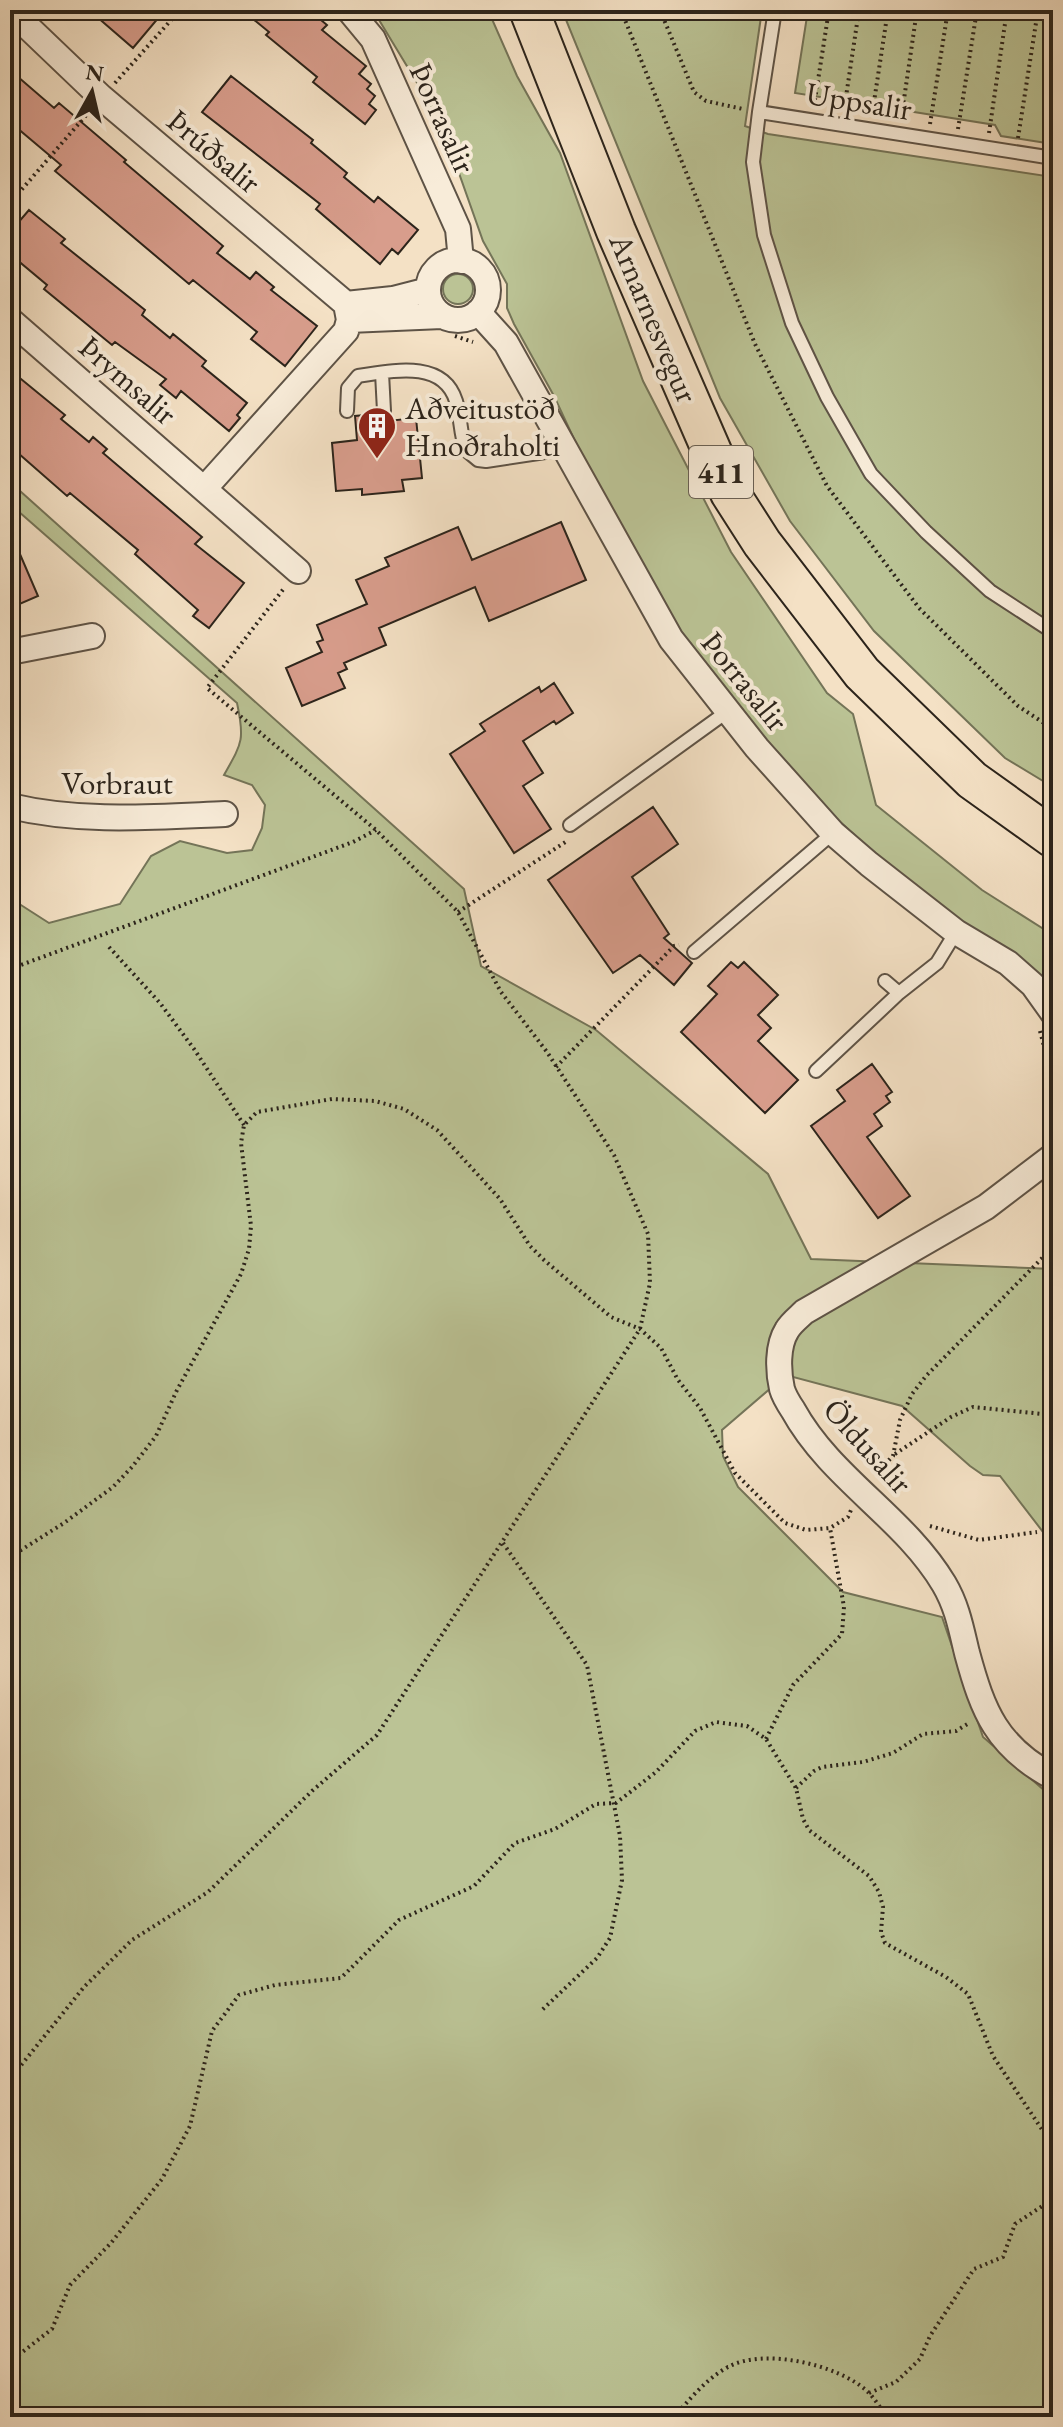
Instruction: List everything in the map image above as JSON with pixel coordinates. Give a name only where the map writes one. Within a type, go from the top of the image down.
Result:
[{"type":"main road","name":"Arnarnesvegur","points":[[529,10],[616,231],[730,493],[762,543],[862,673],[972,780],[1053,838]]},
{"type":"street","name":"Þrúðsalir","points":[[10,10],[101,97],[347,312]]},
{"type":"street","name":"Þorrasalir","points":[[349,10],[373,39],[458,229],[461,261]]},
{"type":"street","points":[[347,312],[442,316],[462,320],[478,312],[487,296],[485,277],[471,263],[461,261],[442,265],[430,281],[428,290],[435,309],[442,316]]},
{"type":"street","points":[[347,312],[428,290]]},
{"type":"street","points":[[204,489],[346,331],[347,312]]},
{"type":"street","name":"Þorrasalir","points":[[478,312],[506,343],[671,639],[757,748],[833,833],[956,932],[1008,963],[1033,985],[1053,1013]]},
{"type":"street","name":"Þrymsalir","points":[[10,320],[298,571]]},
{"type":"street","points":[[10,652],[92,636]]},
{"type":"street","name":"Vorbraut","points":[[10,806],[48,815],[116,818],[225,814]]},
{"type":"street","name":"Öldusalir","points":[[1053,1156],[986,1207],[804,1312],[787,1330],[779,1354],[782,1391],[804,1429],[860,1493],[897,1525],[943,1583],[957,1609],[985,1713],[1007,1744],[1033,1767],[1053,1777]]},
{"type":"lane","name":"Uppsalir","points":[[775,10],[759,112],[1049,158]]},
{"type":"lane","points":[[759,112],[753,162],[764,235],[792,323],[842,423],[871,474],[926,532],[990,591],[1053,632]]},
{"type":"lane","points":[[347,411],[348,388],[358,376],[420,370],[442,379],[455,397],[466,450],[478,460],[565,449]]},
{"type":"lane","points":[[382,373],[384,411]]},
{"type":"lane","points":[[570,825],[728,711]]},
{"type":"lane","points":[[694,952],[833,833]]},
{"type":"lane","points":[[816,1071],[899,993],[937,963],[956,932]]},
{"type":"lane","points":[[885,981],[899,993]]},
{"type":"lane","points":[[854,1014],[866,1024]]},
{"type":"path","points":[[133,64],[180,10]]},
{"type":"path","points":[[621,10],[755,344],[827,486],[919,608],[1018,706],[1053,729]]},
{"type":"path","points":[[660,10],[694,92],[720,106],[759,112]]},
{"type":"path","points":[[813,120],[829,10]]},
{"type":"path","points":[[842,125],[859,10]]},
{"type":"path","points":[[870,129],[888,10]]},
{"type":"path","points":[[899,134],[917,10]]},
{"type":"path","points":[[928,138],[948,10]]},
{"type":"path","points":[[956,143],[977,10]]},
{"type":"path","points":[[986,148],[1007,10],[1037,12],[1053,18]]},
{"type":"path","points":[[1016,152],[1037,12]]},
{"type":"path","points":[[1049,158],[1053,105]]},
{"type":"path","points":[[10,203],[79,125]]},
{"type":"path","points":[[10,2079],[84,1987],[132,1940],[208,1892],[312,1791],[377,1735],[640,1329],[650,1283],[648,1234],[614,1155],[556,1067],[501,992],[458,912],[376,830],[207,688],[298,571]]},
{"type":"path","points":[[10,969],[353,842],[376,830]]},
{"type":"path","points":[[556,1067],[674,946],[712,936]]},
{"type":"path","points":[[109,947],[169,1015],[244,1125]]},
{"type":"path","points":[[10,1557],[113,1487],[156,1436],[177,1390],[241,1274],[249,1249],[251,1226],[241,1143],[244,1125],[257,1112],[332,1099],[375,1101],[404,1109],[437,1130],[500,1199],[530,1246],[544,1260],[611,1317],[640,1329],[661,1348],[678,1380],[700,1408],[735,1473],[785,1523],[806,1530],[830,1528],[848,1517],[860,1493],[893,1456],[951,1417],[973,1407],[1053,1415]]},
{"type":"path","points":[[893,1456],[900,1420],[912,1394],[1053,1247]]},
{"type":"path","points":[[897,1525],[916,1522],[979,1540],[1037,1532]]},
{"type":"path","points":[[766,1739],[793,1685],[842,1634],[844,1607],[830,1528]]},
{"type":"path","points":[[503,1543],[587,1665],[620,1836],[622,1880],[610,1938],[597,1958],[542,2010]]},
{"type":"path","points":[[796,1788],[822,1767],[863,1762],[893,1753],[923,1734],[956,1731],[985,1713]]},
{"type":"path","points":[[10,2377],[16,2357],[52,2329],[70,2285],[111,2243],[162,2179],[190,2126],[212,2031],[239,1995],[275,1985],[341,1978],[399,1920],[474,1886],[515,1843],[555,1829],[596,1804],[616,1803],[656,1772],[695,1731],[716,1722],[747,1726],[766,1739],[796,1788],[803,1819],[809,1830],[869,1876],[879,1892],[883,1907],[881,1932],[885,1943],[946,1977],[968,1994],[993,2056],[1053,2146]]},
{"type":"path","points":[[869,2393],[896,2382],[920,2359],[930,2336],[974,2269],[1003,2257],[1015,2224],[1053,2199]]},
{"type":"path","points":[[674,2417],[698,2389],[730,2365],[769,2358],[814,2364],[847,2377],[869,2393],[887,2417]]},
{"type":"green space","points":[[373,10],[488,10],[517,76],[560,153],[643,381],[731,552],[827,693],[853,714],[876,805],[982,890],[1053,935],[1053,990],[1040,977],[926,895],[837,819],[782,763],[676,627],[594,482],[554,396],[514,324],[507,308],[507,284],[483,241],[455,162],[422,91]]},
{"type":"green space","points":[[562,10],[762,10],[745,126],[768,134],[1053,177],[1053,787],[1005,758],[874,631],[790,521],[720,398]]},
{"type":"green space","points":[[808,10],[1053,10],[1053,144],[1001,136],[995,125],[795,93]]},
{"type":"green space","points":[[458,274],[468,279],[473,289],[468,299],[458,304],[448,299],[443,289],[448,279]]},
{"type":"green space","points":[[10,482],[464,889],[481,966],[596,1030],[768,1174],[811,1259],[1053,1269],[1053,1545],[1000,1476],[983,1475],[970,1466],[902,1406],[786,1375],[722,1430],[723,1456],[738,1487],[843,1592],[942,1617],[983,1737],[1053,1798],[1053,2417],[10,2417],[10,898],[49,923],[120,904],[151,856],[180,841],[227,853],[252,850],[262,828],[265,805],[252,785],[224,775],[240,741],[237,703],[10,504]]},
{"type":"building","points":[[89,10],[165,10],[133,48]]},
{"type":"building","points":[[242,10],[309,10],[327,25],[322,30],[366,66],[359,74],[371,84],[367,89],[375,96],[369,104],[376,110],[365,124],[313,82],[317,77],[266,35],[269,32]]},
{"type":"building","points":[[10,70],[54,108],[59,103],[126,160],[124,162],[223,246],[217,253],[250,279],[256,272],[274,287],[271,290],[317,326],[285,366],[251,339],[257,332],[193,280],[189,284],[55,171],[61,165],[10,122]]},
{"type":"building","points":[[231,76],[313,140],[311,143],[347,173],[344,177],[374,202],[378,197],[418,230],[398,254],[392,249],[380,264],[316,209],[320,204],[202,112]]},
{"type":"building","points":[[29,210],[65,239],[61,243],[145,310],[142,315],[170,338],[173,334],[206,361],[202,366],[247,403],[229,431],[181,391],[176,398],[160,385],[166,379],[115,342],[112,345],[44,289],[47,285],[10,254],[10,232]]},
{"type":"building","points":[[10,370],[65,415],[61,419],[89,442],[93,437],[107,449],[103,453],[202,537],[195,544],[244,583],[209,628],[193,616],[198,610],[135,554],[138,550],[70,493],[67,496],[10,446]]},
{"type":"building","name":"Aðveitustöð Hnoðraholti","points":[[376,414],[378,422],[416,418],[422,478],[402,480],[404,491],[362,495],[362,489],[336,491],[332,443],[357,440],[355,416]]},
{"type":"building","points":[[561,522],[586,580],[489,621],[475,587],[379,628],[386,645],[344,663],[347,669],[338,673],[345,688],[302,706],[286,668],[322,652],[317,642],[323,640],[317,625],[367,604],[356,580],[389,566],[385,558],[458,527],[472,560]]},
{"type":"building","points":[[10,531],[38,596],[15,606],[10,594]]},
{"type":"building","points":[[554,683],[573,713],[523,741],[543,773],[523,786],[551,829],[514,853],[450,754],[485,731],[480,724],[539,687],[541,692]]},
{"type":"building","points":[[653,807],[678,844],[632,877],[669,934],[664,938],[692,963],[674,985],[640,955],[613,973],[548,880]]},
{"type":"building","points":[[731,962],[738,968],[744,962],[778,995],[758,1015],[771,1028],[758,1041],[798,1080],[765,1113],[681,1032],[717,994],[708,986]]},
{"type":"building","points":[[872,1064],[892,1092],[886,1096],[890,1102],[874,1114],[882,1126],[867,1137],[910,1196],[878,1218],[811,1126],[845,1101],[837,1090]]},
{"type":"place","name":"Aðveitustöð Hnoðraholti","points":[[377,460]]}]
